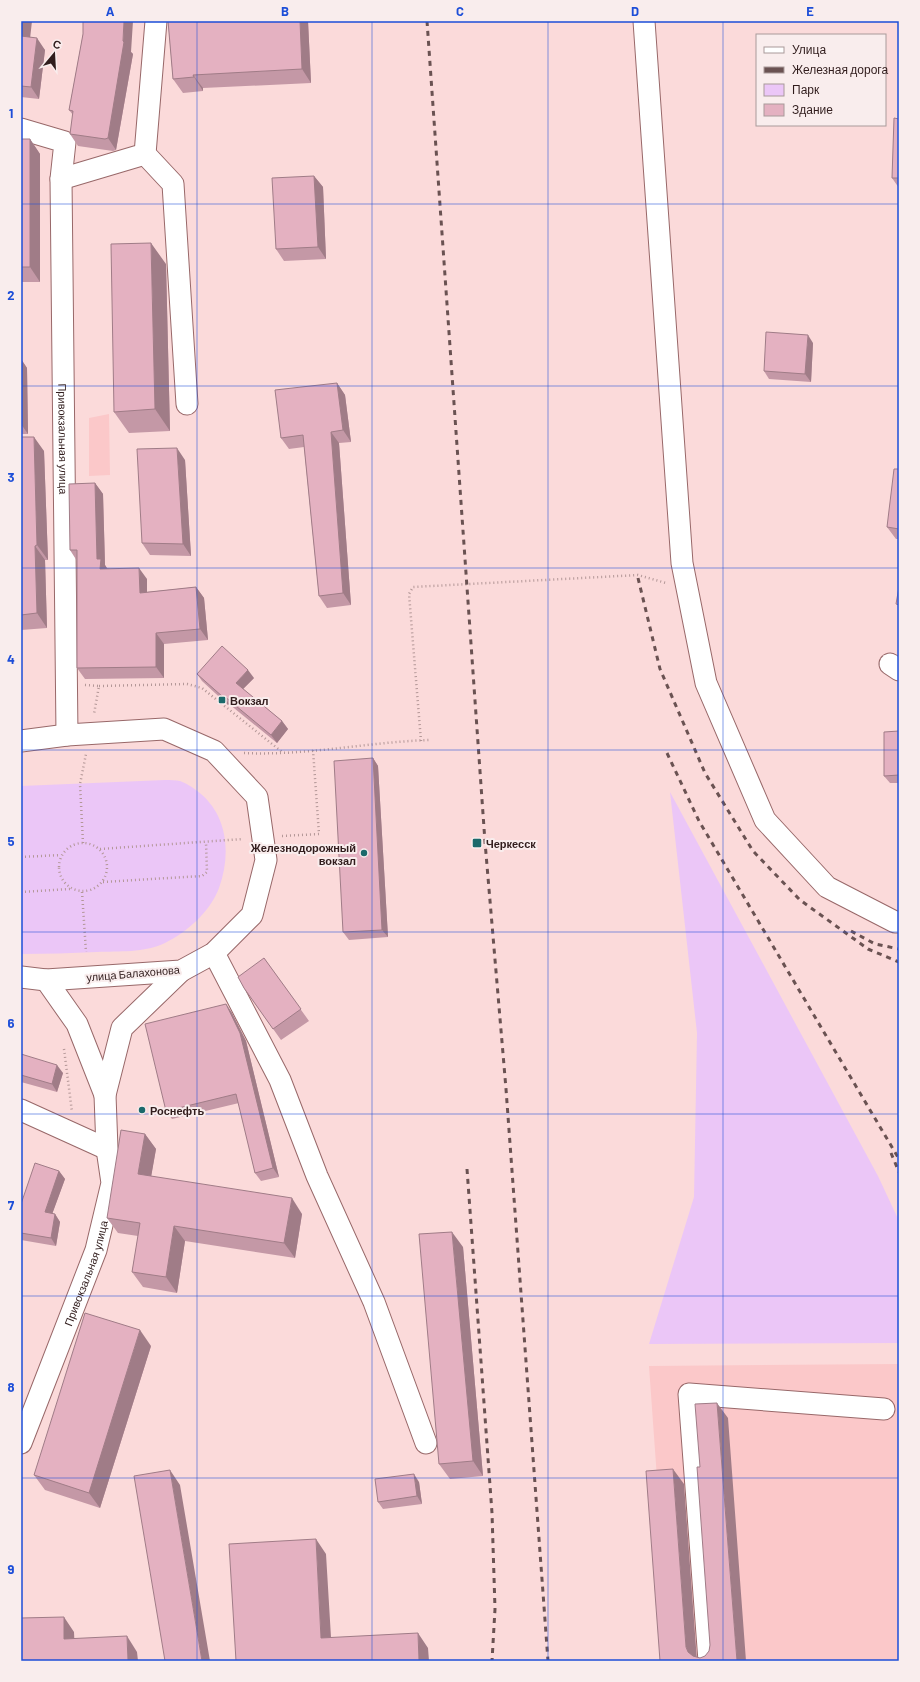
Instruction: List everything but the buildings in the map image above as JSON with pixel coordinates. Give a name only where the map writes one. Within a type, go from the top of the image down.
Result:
[{"type":"street","points":[[156,21],[145,154],[173,184],[187,404]]},
{"type":"street","points":[[644,21],[682,563],[706,683],[765,820],[828,887],[895,922],[899,922]]},
{"type":"street","name":"Привокзальная улица","points":[[21,129],[65,142],[61,179],[67,735]]},
{"type":"street","points":[[61,179],[145,154]]},
{"type":"street","name":"улица Балахонова","points":[[21,741],[67,735],[164,729],[214,752],[257,797],[266,860],[252,915],[214,953],[181,971],[46,980],[21,977]]},
{"type":"street","points":[[214,953],[280,1080],[317,1176],[374,1302],[426,1443]]},
{"type":"street","name":"Привокзальная улица","points":[[21,1443],[96,1250],[112,1183],[107,1150],[105,1095],[122,1028],[181,971]]},
{"type":"street","name":"Привокзальная улица","points":[[46,980],[77,1024],[105,1095]]},
{"type":"street","points":[[21,1110],[76,1134],[107,1150]]},
{"type":"street","points":[[709,1661],[689,1394],[884,1409]]},
{"type":"path","points":[[421,741],[409,594],[413,587],[638,575],[671,585],[686,585]]},
{"type":"path","points":[[100,686],[196,685],[202,688],[283,752]]},
{"type":"path","points":[[214,752],[262,754],[429,740]]},
{"type":"path","points":[[100,849],[319,834],[313,750]]},
{"type":"path","points":[[103,882],[202,876],[207,872],[208,867],[206,842]]},
{"type":"path","points":[[21,892],[70,889],[82,892],[94,889],[103,882],[107,871],[106,859],[100,849],[89,843],[77,843],[67,848],[60,858],[58,870],[62,881],[70,889]]},
{"type":"path","points":[[21,858],[62,855]]},
{"type":"path","points":[[82,892],[86,952]]},
{"type":"path","points":[[63,1046],[76,1134]]},
{"type":"shaded area","points":[[109,414],[110,475],[89,476],[89,418]]},
{"type":"shaded area","points":[[899,1364],[899,1661],[670,1661],[649,1366]]},
{"type":"green space","points":[[165,780],[180,781],[199,792],[210,803],[222,825],[226,850],[223,875],[215,897],[204,913],[181,933],[165,943],[149,948],[123,951],[21,954],[21,786]]},
{"type":"green space","points":[[670,792],[878,1176],[899,1221],[899,1343],[649,1344],[694,1197],[697,1033]]},
{"type":"railway","points":[[427,21],[485,842],[506,1089],[548,1661]]},
{"type":"railway","points":[[638,578],[660,669],[705,773],[753,851],[800,900],[868,949],[899,962]]},
{"type":"railway","points":[[667,753],[699,821],[899,1159]]},
{"type":"railway","points":[[851,931],[875,944],[899,949]]},
{"type":"railway","points":[[891,1153],[899,1172]]},
{"type":"railway","points":[[467,1169],[492,1513],[495,1609],[492,1661]]},
{"type":"place","name":"Вокзал","points":[[222,700]]},
{"type":"place","name":"Черкесск","points":[[477,843]]},
{"type":"place","name":"Железнодорожный вокзал","points":[[364,853]]},
{"type":"place","name":"Роснефть","points":[[142,1110]]}]
